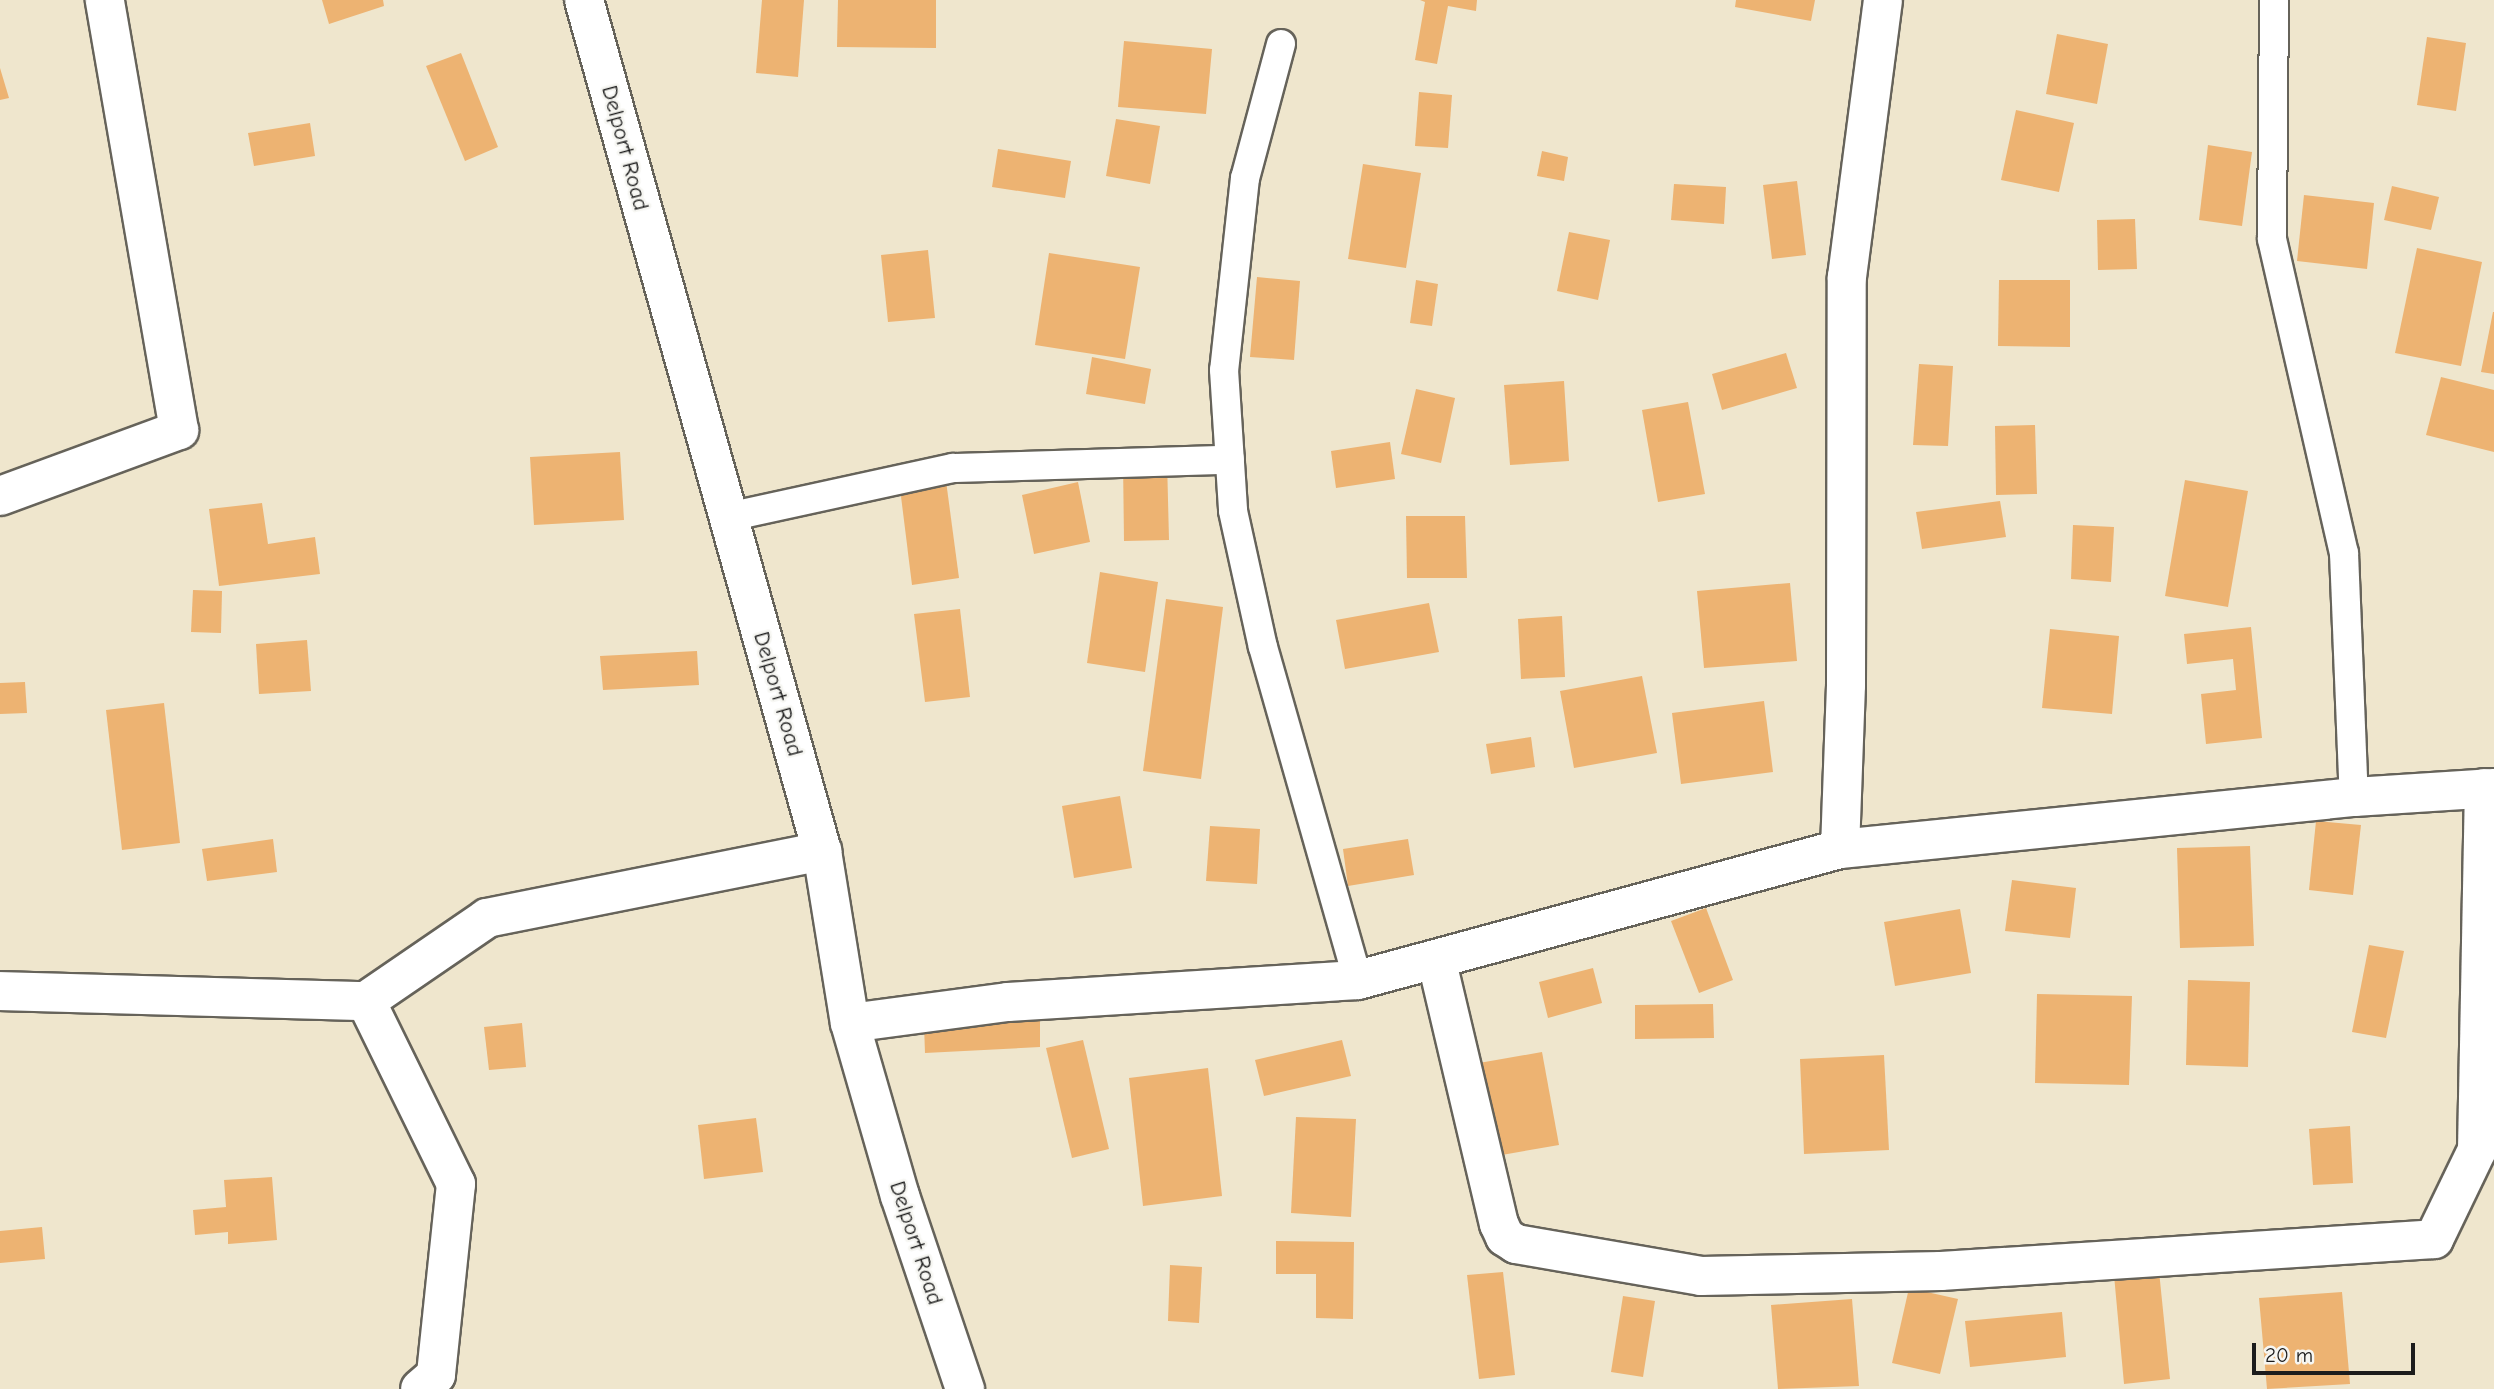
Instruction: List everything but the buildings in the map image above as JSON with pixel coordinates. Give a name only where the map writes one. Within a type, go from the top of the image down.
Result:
[{"type":"street","points":[[0,496],[179,430],[105,0]]},
{"type":"street","name":"Delport Road","points":[[584,0],[822,851],[850,1023],[900,1196],[965,1389]]},
{"type":"street","points":[[1840,849],[1846,685],[1847,277],[1883,0]]},
{"type":"street","points":[[850,1023],[1008,1002],[1358,980],[1437,962],[1840,849],[2354,797],[2489,788],[2477,1150],[2434,1239],[1941,1271],[1700,1276],[1516,1244],[1505,1237],[1499,1224],[1437,962]]},
{"type":"street","points":[[0,991],[366,1000],[487,918],[822,851]]},
{"type":"street","points":[[366,1000],[456,1184],[436,1375],[420,1389]]},
{"type":"lane","points":[[2274,0],[2272,239],[2344,553],[2354,797]]},
{"type":"lane","points":[[1281,44],[1245,178],[1224,370],[1233,511],[1263,648],[1358,980]]},
{"type":"lane","points":[[728,517],[953,468],[1230,460]]}]
